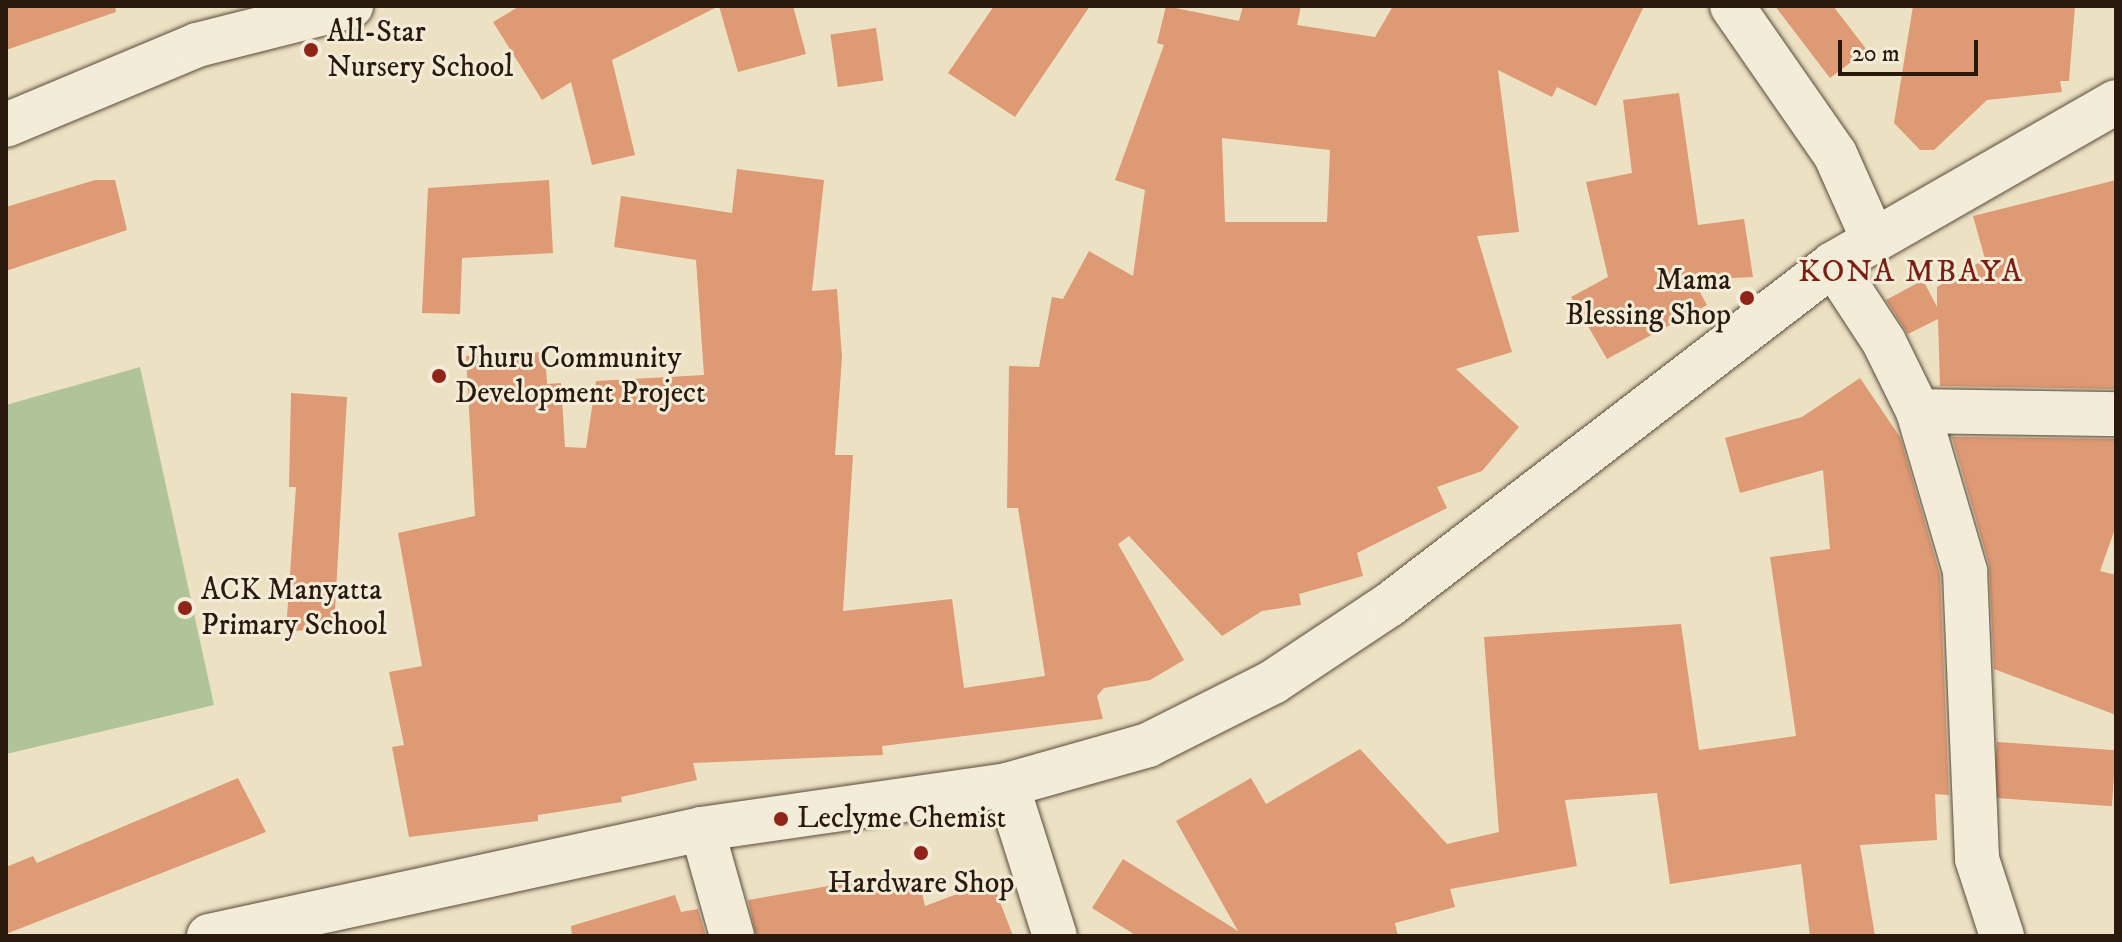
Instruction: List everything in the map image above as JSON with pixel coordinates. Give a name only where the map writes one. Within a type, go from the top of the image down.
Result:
[{"type":"street","points":[[6,125],[197,45],[351,6]]},
{"type":"street","points":[[1732,6],[1835,154],[1874,241]]},
{"type":"street","points":[[209,936],[702,829],[1007,785],[1148,745],[1273,682],[1389,605],[1833,264],[2116,102]]},
{"type":"street","points":[[1833,264],[1884,342],[1918,411],[1965,571],[1977,859],[2002,936]]},
{"type":"street","points":[[1918,411],[2116,414]]},
{"type":"street","points":[[1007,785],[1055,936]]},
{"type":"street","points":[[702,829],[732,936]]},
{"type":"green space","points":[[140,367],[214,705],[6,754],[6,405]]},
{"type":"building","points":[[6,6],[115,6],[116,12],[6,50]]},
{"type":"building","points":[[520,6],[719,6],[612,60],[635,155],[592,165],[571,82],[542,100],[493,22]]},
{"type":"building","points":[[719,6],[793,6],[806,54],[738,72]]},
{"type":"building","points":[[994,6],[1090,6],[1015,117],[948,73]]},
{"type":"building","points":[[1166,6],[1239,21],[1243,6],[1301,6],[1297,25],[1375,37],[1393,6],[1644,6],[1596,106],[1557,87],[1552,97],[1498,70],[1519,232],[1477,236],[1512,352],[1456,369],[1519,427],[1482,471],[1437,487],[1447,508],[1357,553],[1363,576],[1299,594],[1301,605],[1262,611],[1222,636],[1129,536],[1118,544],[1184,660],[1150,680],[1104,688],[1097,696],[1103,719],[882,746],[883,755],[693,763],[697,780],[621,797],[622,802],[538,815],[538,821],[409,837],[392,747],[404,745],[389,672],[422,666],[398,533],[475,516],[466,356],[545,352],[547,384],[561,383],[565,447],[586,448],[596,381],[704,375],[696,260],[614,247],[621,196],[732,213],[737,169],[824,180],[812,291],[837,289],[842,357],[835,455],[853,455],[843,611],[952,599],[964,688],[1045,676],[1018,508],[1007,508],[1009,366],[1039,367],[1052,297],[1063,299],[1089,251],[1133,276],[1145,190],[1115,180],[1164,45],[1157,43]],"holes":[[[1222,138],[1330,150],[1327,222],[1225,222]]]},
{"type":"building","points":[[1775,6],[1833,6],[1867,50],[1830,78]]},
{"type":"building","points":[[1913,6],[2075,6],[2069,81],[2060,81],[2062,92],[1987,100],[1934,150],[1920,150],[1894,123]]},
{"type":"building","points":[[876,28],[883,80],[838,87],[830,34]]},
{"type":"building","points":[[1679,93],[1698,225],[1744,219],[1753,277],[1693,280],[1707,305],[1607,359],[1571,297],[1608,277],[1586,182],[1632,173],[1623,100]]},
{"type":"building","points":[[95,180],[115,180],[127,230],[6,271],[6,207]]},
{"type":"building","points":[[549,180],[553,253],[462,258],[460,314],[422,313],[428,188]]},
{"type":"building","points":[[2116,180],[2116,389],[1940,386],[1938,319],[1908,334],[1886,300],[1923,280],[1937,307],[1937,287],[1985,259],[1973,216]]},
{"type":"building","points":[[1860,378],[1900,437],[1940,575],[1949,795],[1935,794],[1937,840],[1860,845],[1875,936],[1810,936],[1801,864],[1670,884],[1657,793],[1565,800],[1577,866],[1450,889],[1455,907],[1395,923],[1398,936],[1137,936],[1092,908],[1123,859],[1238,931],[1176,821],[1251,778],[1266,804],[1360,749],[1447,844],[1499,832],[1484,637],[1681,624],[1699,750],[1796,736],[1770,557],[1830,549],[1823,470],[1740,493],[1725,438],[1802,417]]},
{"type":"building","points":[[291,393],[347,397],[334,627],[286,632],[296,487],[289,487]]},
{"type":"building","points":[[1952,437],[2116,439],[2116,526],[2100,571],[2116,575],[2116,715],[1994,669],[1989,564]]},
{"type":"building","points":[[1997,742],[2116,750],[2112,806],[1993,798]]},
{"type":"building","points":[[238,778],[266,832],[6,934],[6,867],[33,856],[37,863]]},
{"type":"building","points":[[869,879],[871,891],[919,880],[925,906],[992,881],[1013,936],[756,936],[748,900]]},
{"type":"building","points":[[675,895],[681,912],[698,909],[706,936],[572,936],[571,926]]},
{"type":"place","name":"All-Star Nursery School","points":[[311,50]]},
{"type":"place","name":"Mama Blessing Shop","points":[[1747,298]]},
{"type":"place","name":"Uhuru Community Development Project","points":[[439,376]]},
{"type":"place","name":"ACK Manyatta Primary School","points":[[185,608]]},
{"type":"place","name":"Leclyme Chemist","points":[[781,819]]},
{"type":"place","name":"Hardware Shop","points":[[921,853]]},
{"type":"district","name":"KONA MBAYA","points":[[1911,272]]}]
